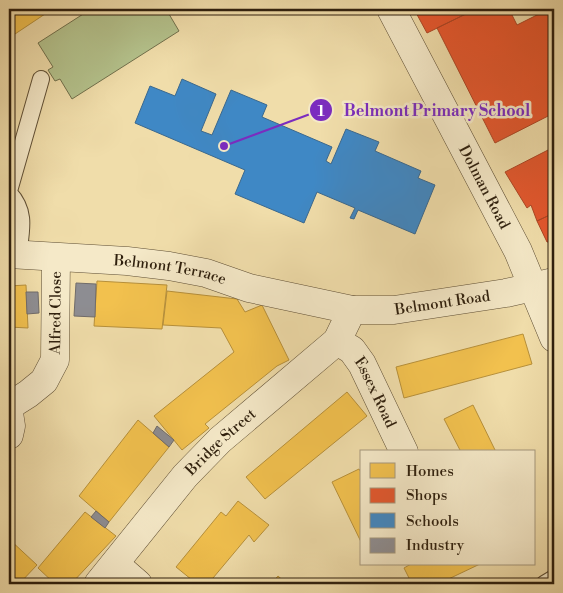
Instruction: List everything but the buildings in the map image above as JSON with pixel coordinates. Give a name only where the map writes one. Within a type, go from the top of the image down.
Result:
[{"type":"street","name":"Dolman Road","points":[[391,9],[518,251],[544,284],[554,338]]},
{"type":"street","name":"Belmont Terrace","points":[[14,255],[127,261],[169,266],[206,273],[249,288],[341,308]]},
{"type":"street","name":"Alfred Close","points":[[9,406],[44,381],[56,360],[56,258]]},
{"type":"street","name":"Belmont Road","points":[[341,308],[394,310],[544,284]]},
{"type":"street","name":"Bridge Street","points":[[106,574],[185,476],[220,440],[337,341],[341,308]]},
{"type":"street","name":"Essex Road","points":[[337,341],[352,350],[362,364],[403,450]]},
{"type":"street","points":[[9,413],[11,426],[9,435]]},
{"type":"street","points":[[106,574],[138,584]]},
{"type":"lane","points":[[14,255],[22,219],[18,202],[9,192],[41,79]]},
{"type":"lane","points":[[544,584],[554,578]]},
{"type":"green space","points":[[91,9],[166,9],[179,31],[72,99],[60,79],[55,81],[48,70],[53,67],[38,43]]},
{"type":"place","name":"Belmont Primary School","points":[[224,146]]}]
